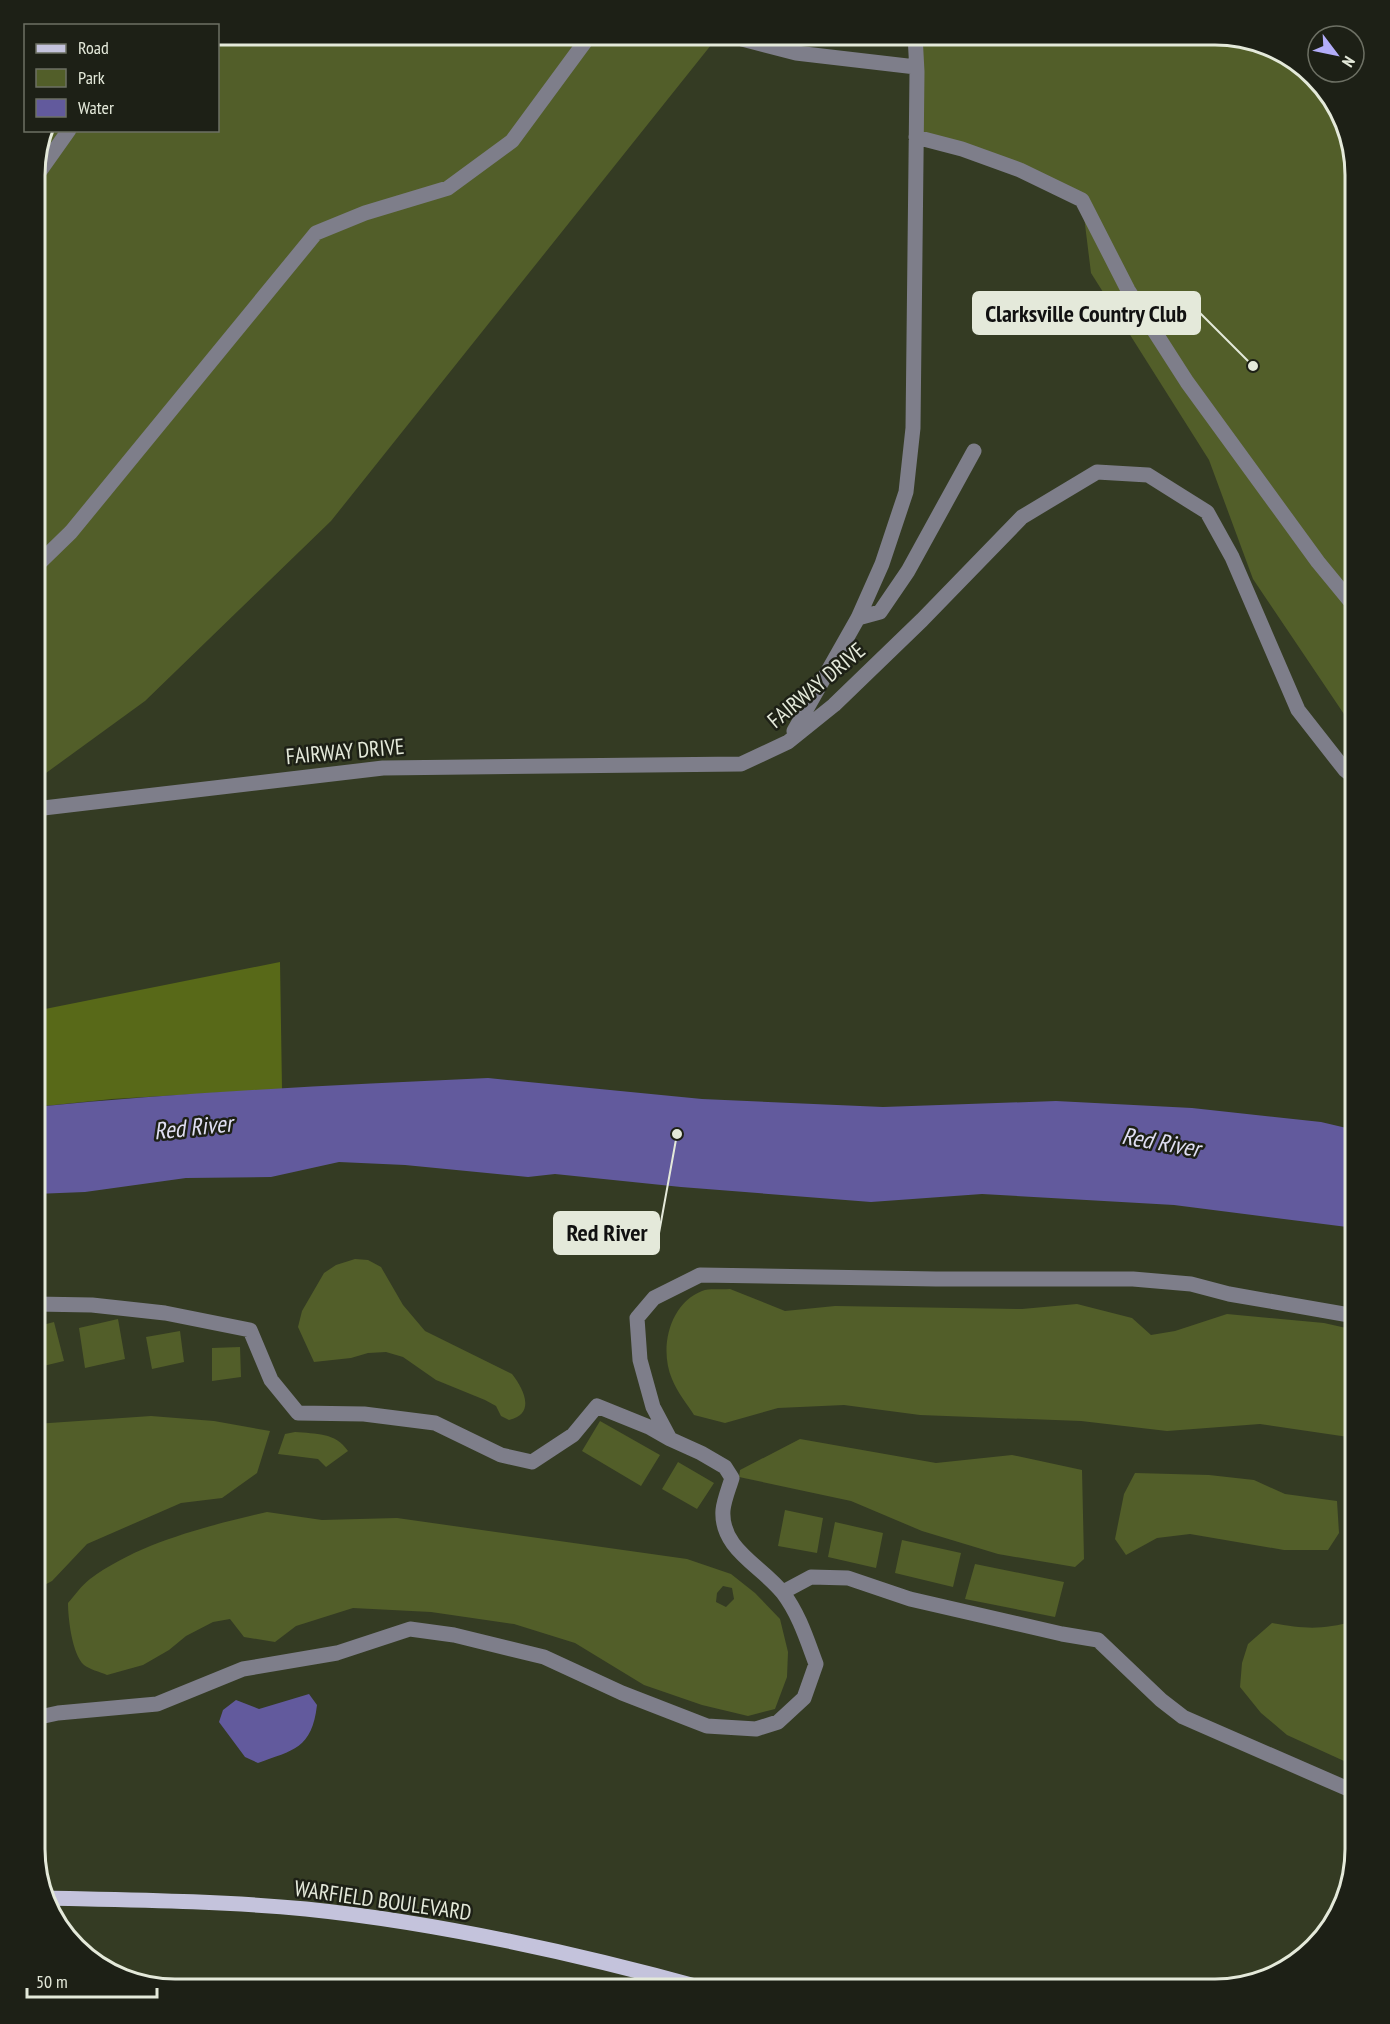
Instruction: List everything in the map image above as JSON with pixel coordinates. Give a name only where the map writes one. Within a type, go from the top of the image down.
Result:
[{"type":"main road","name":"WARFIELD BOULEVARD","points":[[55,1898],[202,1902],[305,1909],[414,1923],[624,1967],[669,1979]]},
{"type":"street","points":[[45,557],[71,532],[316,233],[365,213],[448,188],[512,141],[583,45]]},
{"type":"street","points":[[765,45],[796,53],[916,67]]},
{"type":"street","points":[[788,742],[858,618],[882,564],[906,492],[913,428],[916,137],[914,45]]},
{"type":"street","points":[[45,163],[68,132]]},
{"type":"street","points":[[916,137],[962,149],[1020,170],[1082,200],[1128,290],[1187,382],[1318,562],[1345,594]]},
{"type":"street","points":[[858,618],[880,612],[908,571],[974,451]]},
{"type":"street","name":"FAIRWAY DRIVE","points":[[45,808],[383,768],[741,764],[788,742],[834,705],[922,620],[1022,517],[1097,472],[1148,475],[1207,512],[1232,557],[1298,710],[1345,770]]},
{"type":"street","points":[[670,1439],[653,1407],[640,1360],[637,1318],[654,1298],[700,1275],[936,1280],[1133,1279],[1191,1284],[1229,1294],[1345,1314]]},
{"type":"street","points":[[45,1304],[92,1305],[165,1313],[250,1330],[271,1380],[298,1413],[364,1414],[435,1423],[501,1455],[532,1462],[573,1435],[597,1406],[649,1427],[702,1453],[724,1467],[732,1478],[723,1510],[726,1533],[746,1559],[783,1592],[802,1626],[816,1664],[804,1698],[778,1722],[756,1728],[707,1726],[622,1693],[544,1657],[454,1635],[410,1629],[337,1653],[243,1669],[157,1704],[45,1716]]},
{"type":"street","points":[[783,1592],[811,1577],[848,1578],[910,1599],[1052,1632],[1098,1640],[1161,1700],[1184,1717],[1345,1787]]},
{"type":"green space","points":[[219,45],[711,45],[331,521],[145,701],[45,774],[45,166],[52,132],[219,132]]},
{"type":"green space","points":[[915,45],[1232,46],[1249,49],[1280,62],[1306,82],[1328,110],[1341,141],[1345,175],[1345,716],[1253,579],[1209,460],[1091,273],[1082,200],[916,137]]},
{"type":"green space","points":[[280,962],[282,1089],[112,1099],[45,1106],[45,1009]]},
{"type":"green space","points":[[355,1259],[368,1260],[381,1267],[403,1305],[425,1331],[512,1374],[525,1400],[523,1412],[509,1420],[501,1416],[496,1406],[436,1380],[403,1357],[386,1352],[314,1362],[298,1327],[302,1311],[324,1273],[336,1265]]},
{"type":"green space","points":[[712,1289],[730,1289],[785,1311],[835,1306],[1022,1309],[1077,1304],[1132,1318],[1151,1335],[1175,1331],[1227,1314],[1324,1323],[1345,1328],[1345,1437],[1260,1424],[1167,1431],[1081,1421],[920,1415],[844,1405],[778,1408],[725,1423],[694,1415],[674,1384],[668,1367],[667,1341],[675,1317],[691,1297]]},
{"type":"green space","points":[[118,1319],[125,1359],[85,1368],[79,1328]]},
{"type":"green space","points":[[54,1322],[64,1361],[45,1366],[45,1324]]},
{"type":"green space","points":[[180,1331],[184,1362],[152,1369],[146,1337]]},
{"type":"green space","points":[[240,1347],[241,1377],[212,1381],[212,1348]]},
{"type":"green space","points":[[151,1416],[214,1421],[270,1431],[257,1473],[222,1498],[181,1503],[87,1544],[52,1581],[45,1585],[45,1423]]},
{"type":"green space","points":[[600,1421],[660,1455],[641,1486],[582,1451]]},
{"type":"green space","points":[[295,1432],[331,1437],[348,1451],[326,1467],[318,1459],[278,1454],[285,1434]]},
{"type":"green space","points":[[800,1439],[936,1463],[1012,1455],[1082,1470],[1084,1559],[1075,1567],[998,1554],[922,1531],[851,1501],[739,1477],[740,1470]]},
{"type":"green space","points":[[678,1462],[714,1483],[697,1509],[662,1489]]},
{"type":"green space","points":[[1135,1473],[1209,1475],[1254,1480],[1285,1494],[1337,1501],[1339,1533],[1328,1550],[1284,1550],[1190,1534],[1157,1538],[1126,1555],[1115,1539],[1124,1494]]},
{"type":"green space","points":[[785,1510],[823,1518],[817,1553],[778,1546]]},
{"type":"green space","points":[[267,1512],[322,1520],[397,1518],[687,1559],[731,1574],[755,1593],[780,1619],[788,1652],[787,1677],[775,1709],[748,1716],[702,1705],[644,1685],[575,1643],[514,1624],[431,1612],[353,1608],[296,1626],[275,1642],[244,1637],[230,1619],[213,1622],[186,1636],[169,1650],[143,1665],[107,1675],[84,1665],[76,1653],[68,1603],[87,1581],[110,1566],[152,1545]],"holes":[[[723,1586],[732,1588],[734,1599],[726,1607],[716,1602],[717,1593]]]},
{"type":"green space","points":[[835,1522],[883,1533],[876,1568],[828,1557]]},
{"type":"green space","points":[[902,1540],[961,1553],[953,1587],[895,1573]]},
{"type":"green space","points":[[975,1564],[1064,1582],[1055,1617],[965,1599]]},
{"type":"green space","points":[[1272,1623],[1314,1628],[1345,1623],[1345,1761],[1287,1735],[1261,1713],[1240,1687],[1242,1663],[1248,1644]]},
{"type":"water","points":[[488,1078],[702,1099],[883,1107],[1056,1101],[1192,1108],[1321,1122],[1345,1128],[1345,1227],[1174,1205],[982,1194],[871,1202],[681,1187],[555,1174],[528,1177],[405,1165],[339,1162],[271,1177],[186,1178],[85,1192],[45,1194],[45,1106],[318,1086]]},
{"type":"water","points":[[309,1694],[317,1705],[311,1731],[299,1746],[291,1751],[258,1763],[245,1757],[219,1722],[223,1710],[236,1700],[259,1709]]},
{"type":"place","name":"Clarksville Country Club","points":[[1253,366]]},
{"type":"place","name":"Red River","points":[[677,1134]]}]
